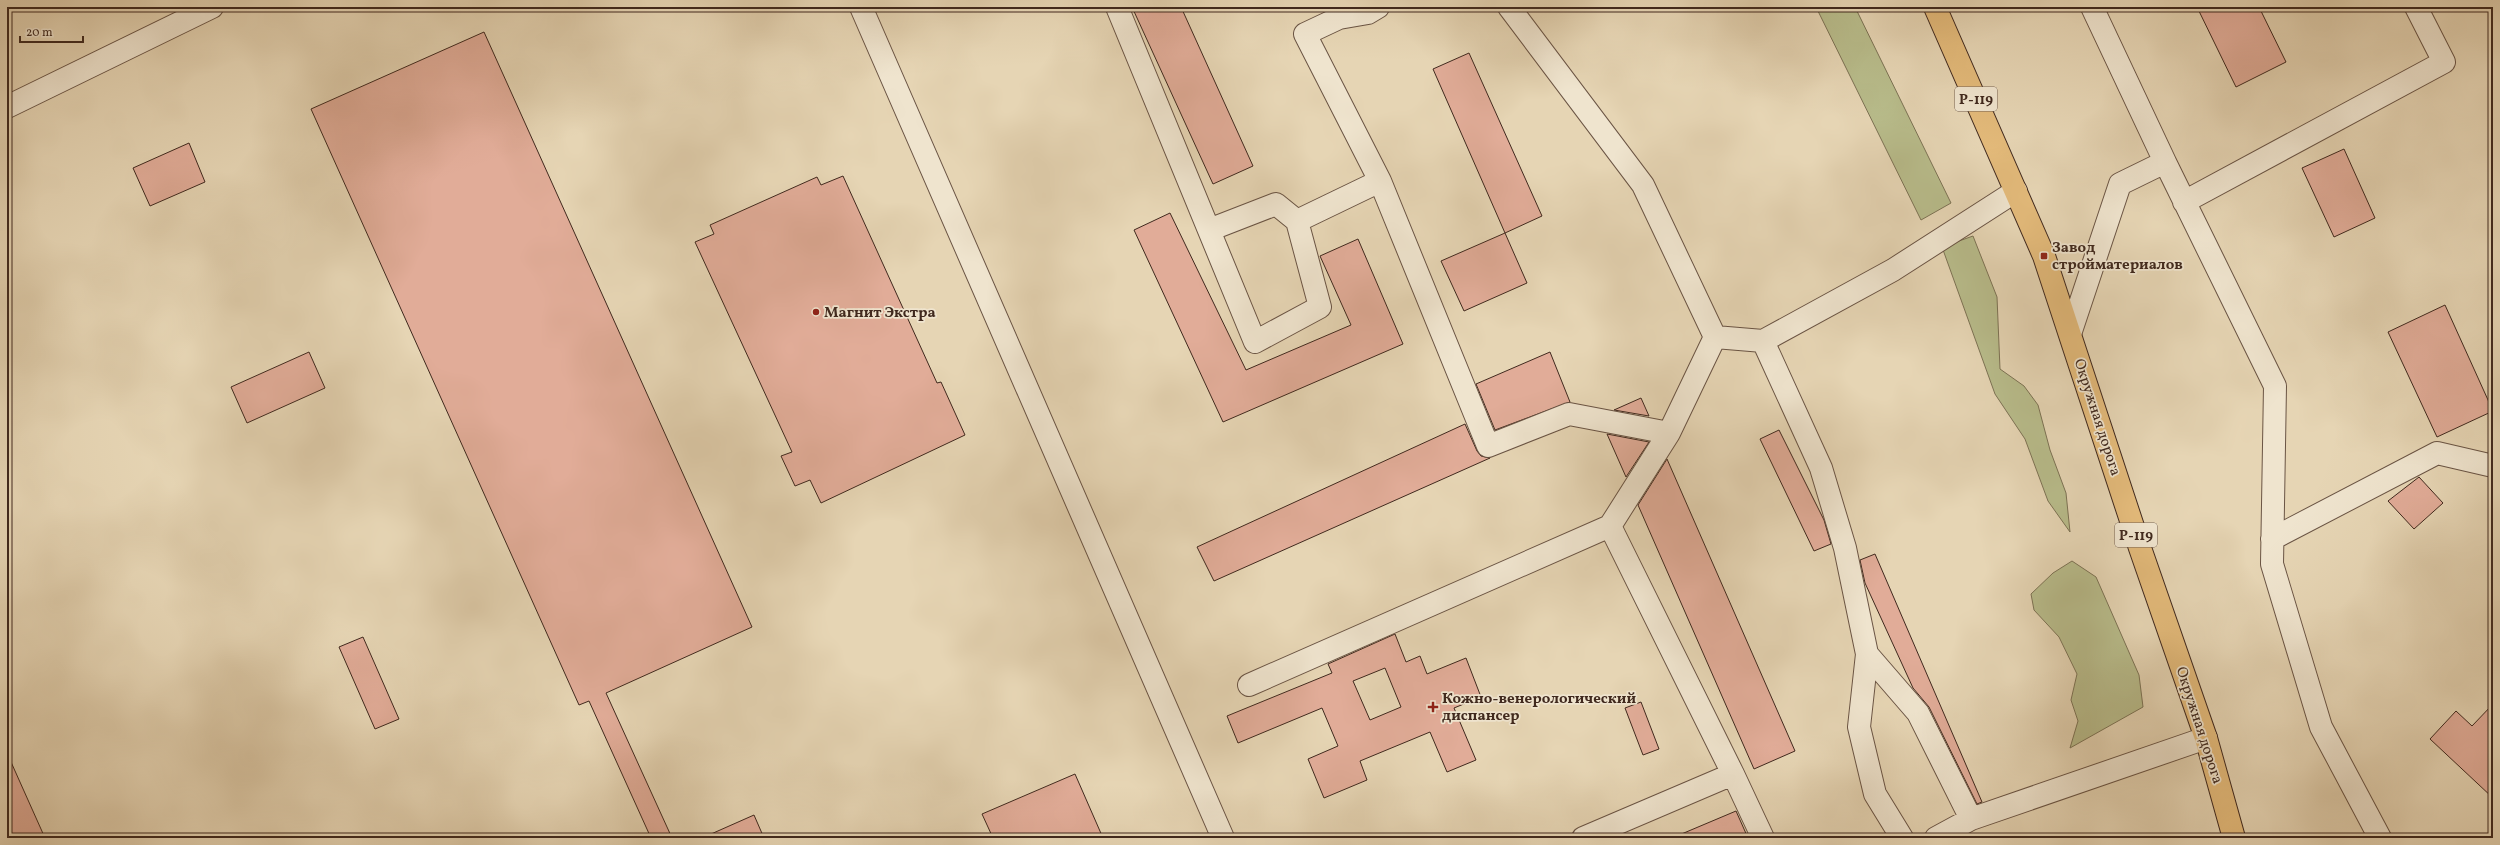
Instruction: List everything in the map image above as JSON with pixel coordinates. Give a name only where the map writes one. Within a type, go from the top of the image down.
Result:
[{"type":"highway","name":"Окружная дорога","points":[[1935,7],[2044,256],[2071,331],[2140,548],[2206,738],[2234,838]]},
{"type":"street","points":[[7,107],[212,7]]},
{"type":"street","points":[[861,7],[1222,838]]},
{"type":"street","points":[[1117,7],[1255,342],[1320,307],[1297,221],[1276,204],[1209,230]]},
{"type":"street","points":[[1378,7],[1368,13],[1339,12],[1305,34],[1380,181],[1488,446],[1569,414],[1669,433]]},
{"type":"street","points":[[1509,7],[1643,185],[1715,337]]},
{"type":"street","points":[[2092,7],[2184,202],[2275,386],[2272,564],[2320,727],[2380,838]]},
{"type":"street","points":[[2184,202],[2444,62],[2416,7]]},
{"type":"street","points":[[2071,331],[2120,184],[2165,162]]},
{"type":"street","points":[[1297,221],[1380,181]]},
{"type":"street","points":[[1715,337],[1763,341],[1893,270],[2016,192]]},
{"type":"street","points":[[1249,685],[1610,526],[1669,433],[1715,337]]},
{"type":"street","points":[[1763,341],[1821,468],[1845,548],[1867,654],[1860,727],[1876,794],[1902,838]]},
{"type":"street","points":[[2272,539],[2437,453],[2493,466]]},
{"type":"street","points":[[1610,526],[1733,774],[1762,838]]},
{"type":"street","points":[[1867,654],[1918,713],[1971,819]]},
{"type":"street","points":[[1936,838],[1971,819],[2206,738]]},
{"type":"street","points":[[1583,838],[1733,774]]},
{"type":"green space","points":[[1816,7],[1855,7],[1951,203],[1921,220]]},
{"type":"green space","points":[[1973,236],[1997,297],[2000,369],[2024,386],[2038,405],[2050,450],[2066,493],[2070,532],[2048,501],[2025,439],[1995,394],[1942,247]]},
{"type":"green space","points":[[2072,561],[2096,577],[2139,675],[2143,707],[2070,748],[2078,721],[2071,700],[2077,674],[2059,637],[2034,610],[2031,594],[2053,573]]},
{"type":"building","points":[[1132,7],[1181,7],[1253,166],[1213,184]]},
{"type":"building","points":[[2197,7],[2259,7],[2286,62],[2236,87]]},
{"type":"building","points":[[484,32],[752,627],[606,693],[672,838],[651,838],[589,701],[579,705],[311,109]]},
{"type":"building","points":[[1469,53],[1542,216],[1505,233],[1433,69]]},
{"type":"building","points":[[189,143],[205,182],[150,206],[133,168]]},
{"type":"building","points":[[2344,149],[2375,218],[2334,237],[2302,168]]},
{"type":"building","name":"Магнит Экстра","points":[[843,176],[937,383],[941,382],[965,435],[821,503],[810,480],[795,486],[781,456],[792,452],[695,242],[714,234],[710,225],[817,177],[821,185]]},
{"type":"building","points":[[1170,213],[1246,370],[1351,325],[1320,256],[1358,239],[1403,344],[1223,422],[1134,230]]},
{"type":"building","points":[[1505,233],[1527,283],[1464,311],[1441,261]]},
{"type":"building","points":[[2445,305],[2493,411],[2437,437],[2388,332]]},
{"type":"building","points":[[309,352],[325,388],[247,423],[231,387]]},
{"type":"building","points":[[1550,352],[1570,402],[1495,430],[1476,384]]},
{"type":"building","points":[[1641,398],[1649,416],[1614,410]]},
{"type":"building","points":[[1465,424],[1477,451],[1481,456],[1490,458],[1214,581],[1197,547]]},
{"type":"building","points":[[1779,430],[1824,520],[1831,544],[1814,551],[1760,439]]},
{"type":"building","points":[[1607,434],[1649,442],[1626,477]]},
{"type":"building","points":[[1667,459],[1795,751],[1754,769],[1638,505]]},
{"type":"building","points":[[2419,477],[2443,503],[2414,529],[2388,501]]},
{"type":"building","points":[[1875,554],[1982,802],[1977,804],[1929,707],[1913,688],[1865,583],[1860,560]]},
{"type":"building","points":[[1395,634],[1406,662],[1420,656],[1427,674],[1466,658],[1481,697],[1454,708],[1476,760],[1447,772],[1430,732],[1360,761],[1367,780],[1324,798],[1308,759],[1338,746],[1322,708],[1238,743],[1227,716],[1332,673],[1328,664]],"holes":[[[1385,668],[1401,707],[1370,720],[1353,681]]]},
{"type":"building","points":[[363,637],[399,719],[375,729],[339,647]]},
{"type":"building","points":[[1641,702],[1659,749],[1643,755],[1625,708]]},
{"type":"building","points":[[2493,704],[2493,798],[2430,739],[2456,711],[2472,726]]},
{"type":"building","points":[[7,753],[45,838],[7,838]]},
{"type":"building","points":[[1075,774],[1103,838],[993,838],[982,814]]},
{"type":"building","points":[[1736,811],[1748,838],[1672,838]]},
{"type":"building","points":[[754,815],[764,838],[702,838]]},
{"type":"place","name":"Завод стройматериалов","points":[[2044,256]]},
{"type":"place","name":"Магнит Экстра","points":[[816,312]]},
{"type":"place","name":"Кожно-венерологический диспансер","points":[[1433,707]]}]
